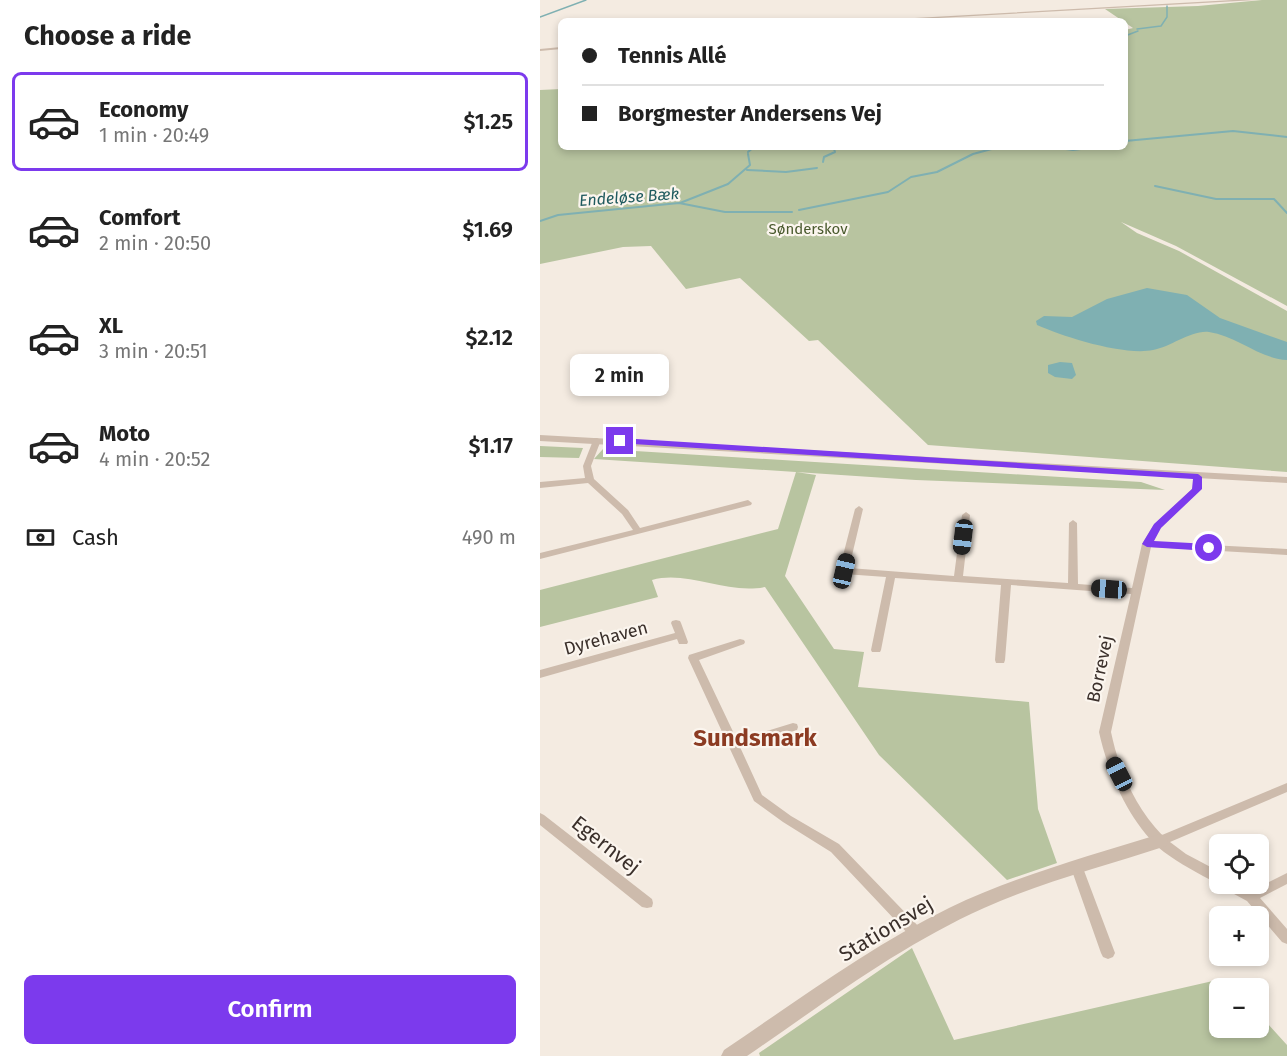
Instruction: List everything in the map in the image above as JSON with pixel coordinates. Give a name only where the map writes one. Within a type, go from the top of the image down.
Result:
[{"type":"street","points":[[919,18],[1254,0]]},
{"type":"street","points":[[540,50],[558,48]]},
{"type":"street","points":[[540,438],[1198,477],[1287,480]]},
{"type":"street","points":[[597,440],[587,466],[590,480],[625,512],[638,531]]},
{"type":"street","name":"Borrevej","points":[[1198,477],[1197,489],[1157,526],[1147,544],[1105,732],[1108,753],[1134,805],[1160,841],[1209,872]]},
{"type":"street","points":[[540,485],[590,480]]},
{"type":"street","points":[[540,556],[748,503]]},
{"type":"street","points":[[859,509],[844,571],[1135,591]]},
{"type":"street","points":[[958,579],[966,515]]},
{"type":"street","points":[[1072,523],[1073,586]]},
{"type":"street","points":[[1147,544],[1287,552]]},
{"type":"street","points":[[876,650],[891,574]]},
{"type":"street","points":[[1000,660],[1006,582]]},
{"type":"street","name":"Dyrehaven","points":[[540,674],[682,638],[676,623]]},
{"type":"street","points":[[740,642],[693,658],[758,798],[787,819],[835,848],[917,934]]},
{"type":"street","points":[[733,745],[793,727]]},
{"type":"street","points":[[1160,841],[1287,787]]},
{"type":"street","name":"Egernvej","points":[[540,818],[647,903]]},
{"type":"street","name":"Stationsvej","points":[[731,1056],[917,934],[988,898],[1160,841]]},
{"type":"street","points":[[1077,868],[1108,953]]},
{"type":"street","points":[[1251,897],[1287,878]]},
{"type":"street","points":[[1245,894],[1251,897],[1287,938]]},
{"type":"green space","name":"Sønderskov","points":[[1287,0],[1287,306],[1176,246],[1121,222],[1137,233],[1179,251],[1287,311],[1287,472],[928,445],[818,340],[809,341],[740,278],[686,289],[651,246],[623,247],[540,264],[540,90],[558,89],[558,150],[1128,150],[1128,29],[1133,28],[1128,25],[1128,18],[1118,18],[1105,9]]},
{"type":"green space","points":[[540,446],[583,448],[579,458],[540,457]]},
{"type":"green space","points":[[603,449],[1141,482],[1165,490],[916,480],[594,459]]},
{"type":"green space","points":[[796,472],[816,475],[785,576],[834,649],[864,652],[858,687],[1029,702],[1038,809],[1057,863],[1007,880],[879,755],[765,587],[736,588],[680,578],[652,580],[658,597],[540,627],[540,590],[778,529]]},
{"type":"green space","points":[[912,948],[954,1040],[1209,982],[1209,1038],[1269,1038],[1269,1025],[1287,1045],[1287,1056],[760,1056],[759,1053]]},
{"type":"water","points":[[1147,288],[1187,295],[1220,318],[1287,342],[1287,360],[1267,356],[1229,338],[1209,332],[1195,334],[1153,350],[1141,351],[1094,344],[1037,325],[1036,321],[1044,316],[1072,317],[1107,299]]},
{"type":"water","points":[[1060,362],[1072,363],[1076,375],[1072,379],[1055,377],[1048,373],[1048,365]]},
{"type":"waterway","points":[[540,17],[586,0]]},
{"type":"waterway","points":[[1137,29],[1161,26],[1167,17],[1167,6]]},
{"type":"waterway","points":[[1128,35],[1138,31]]},
{"type":"waterway","name":"Endeløse Bæk","points":[[1128,141],[1233,131],[1287,137]]},
{"type":"waterway","points":[[823,162],[824,157],[835,152],[834,150]]},
{"type":"waterway","name":"Endeløse Bæk","points":[[799,210],[888,192],[911,177],[937,172],[973,154],[988,150]]},
{"type":"waterway","points":[[680,203],[728,184],[750,165],[748,154]]},
{"type":"waterway","points":[[747,170],[786,172],[817,168]]},
{"type":"waterway","points":[[1155,186],[1216,199],[1274,199],[1287,213]]},
{"type":"waterway","name":"Endeløse Bæk","points":[[540,221],[558,215],[679,203],[725,212],[792,212]]},
{"type":"district","name":"Sundsmark","points":[[755,738]]},
{"type":"route","points":[[620,441],[1198,477],[1197,489],[1189,499],[1157,526],[1147,544],[1209,548]]}]
